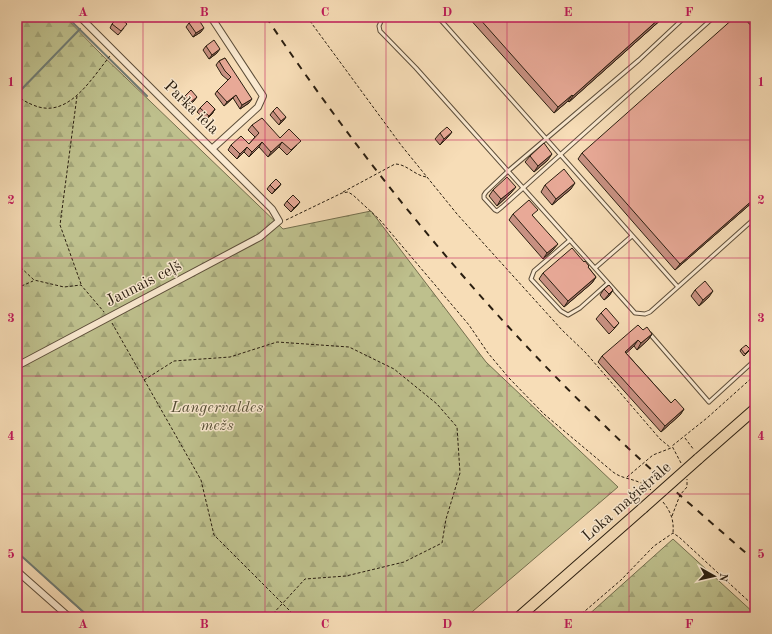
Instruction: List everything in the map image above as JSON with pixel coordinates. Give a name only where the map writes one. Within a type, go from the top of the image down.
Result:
[{"type":"main road","name":"Loka maģistrāle","points":[[519,617],[643,508],[696,454],[755,409]]},
{"type":"street","name":"Parka iela","points":[[80,17],[272,208],[280,222]]},
{"type":"street","points":[[211,17],[263,96],[258,107],[213,148]]},
{"type":"street","name":"Jaunais ceļš","points":[[17,366],[260,237],[280,222]]},
{"type":"street","points":[[17,571],[69,617]]},
{"type":"lane","points":[[383,17],[379,26],[380,31],[416,68],[521,188],[635,313],[640,314],[650,312],[755,218]]},
{"type":"lane","points":[[438,17],[678,287]]},
{"type":"lane","points":[[685,17],[639,60],[508,172],[486,192],[484,198],[497,210],[714,17]]},
{"type":"lane","points":[[746,17],[755,27]]},
{"type":"lane","points":[[595,268],[632,236]]},
{"type":"lane","points":[[570,240],[534,271],[531,279],[561,311],[568,315],[574,313],[608,283]]},
{"type":"lane","points":[[648,331],[709,402],[755,360]]},
{"type":"path","points":[[307,17],[358,89],[428,177],[494,255],[562,330],[586,353],[660,439],[671,448]]},
{"type":"path","points":[[17,95],[21,100],[41,108],[59,108],[77,96],[110,55]]},
{"type":"path","points":[[77,96],[60,225],[81,285],[108,317],[201,480],[214,535],[296,617]]},
{"type":"path","points":[[280,222],[294,217],[342,193],[395,164],[403,166],[417,175],[428,177]]},
{"type":"path","points":[[342,193],[348,192],[353,195],[373,212],[470,325],[488,354],[503,372],[536,407],[612,472],[620,476]]},
{"type":"path","points":[[17,264],[34,280],[64,287],[81,285]]},
{"type":"path","points":[[17,288],[34,280]]},
{"type":"path","points":[[144,380],[174,361],[230,357],[277,342],[349,347],[394,369],[437,404],[457,427],[460,474],[446,519],[442,543],[404,562],[346,576],[306,579],[284,604],[270,617]]},
{"type":"path","points":[[627,477],[653,455],[671,448],[685,437],[755,375]]},
{"type":"path","points":[[685,437],[696,454]]},
{"type":"path","points":[[672,446],[682,468]]},
{"type":"path","points":[[672,517],[680,495],[686,487],[688,481],[686,477]]},
{"type":"path","points":[[578,617],[622,580],[654,546],[673,533],[755,607]]},
{"type":"green space","name":"Langervaldes mežs","points":[[17,17],[65,17],[100,53],[283,229],[371,211],[486,362],[618,487],[466,617],[88,617],[17,552]]},
{"type":"green space","points":[[673,539],[755,614],[755,617],[586,617]]},
{"type":"building","points":[[118,17],[127,24],[121,31],[112,24]]},
{"type":"building","points":[[197,17],[204,28],[196,33],[189,23]]},
{"type":"building","points":[[478,17],[661,17],[573,96],[572,95],[558,107]]},
{"type":"building","points":[[735,17],[743,17],[755,30],[755,198],[680,264],[582,153]]},
{"type":"building","points":[[214,40],[220,49],[212,55],[206,46]]},
{"type":"building","points":[[225,58],[252,99],[242,105],[236,95],[227,102],[217,91],[231,77],[219,61]]},
{"type":"building","points":[[191,90],[197,97],[191,102],[185,96]]},
{"type":"building","points":[[207,101],[215,109],[209,116],[200,108]]},
{"type":"building","points":[[277,107],[286,117],[281,121],[273,111]]},
{"type":"building","points":[[262,118],[280,138],[289,129],[301,141],[291,150],[282,142],[271,152],[262,142],[252,152],[247,147],[240,154],[231,145],[241,136],[249,144],[259,133],[252,125]]},
{"type":"building","points":[[447,127],[452,132],[444,139],[440,133]]},
{"type":"building","points":[[544,143],[552,154],[538,166],[530,156]]},
{"type":"building","points":[[564,169],[575,183],[556,199],[545,185]]},
{"type":"building","points":[[507,177],[516,187],[501,199],[493,190]]},
{"type":"building","points":[[276,179],[281,184],[275,190],[270,185]]},
{"type":"building","points":[[293,195],[300,202],[294,208],[287,201]]},
{"type":"building","points":[[529,200],[538,210],[532,215],[558,244],[547,253],[513,214]]},
{"type":"building","points":[[572,248],[584,262],[585,261],[596,277],[568,301],[543,273]]},
{"type":"building","points":[[705,281],[713,291],[703,300],[695,290]]},
{"type":"building","points":[[609,285],[613,290],[609,294],[604,289]]},
{"type":"building","points":[[606,308],[619,323],[614,328],[601,313]]},
{"type":"building","points":[[638,325],[643,330],[647,327],[652,334],[641,343],[638,340],[625,352],[671,403],[675,399],[684,409],[665,426],[602,356]]},
{"type":"building","points":[[746,345],[750,349],[745,354],[741,349]]},
{"type":"waterway","points":[[67,17],[147,96]]},
{"type":"waterway","points":[[17,94],[80,29]]},
{"type":"waterway","points":[[17,552],[89,617]]},
{"type":"railway","points":[[266,17],[303,72],[383,178],[424,230],[511,330],[622,443],[755,561]]}]
